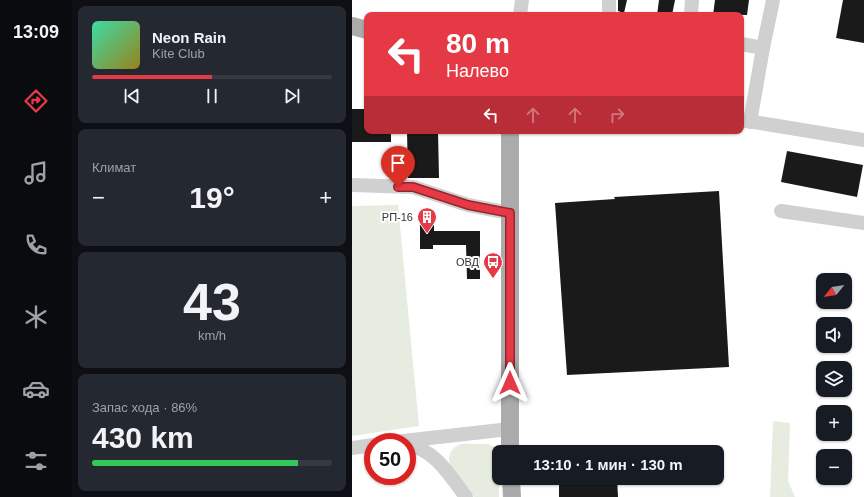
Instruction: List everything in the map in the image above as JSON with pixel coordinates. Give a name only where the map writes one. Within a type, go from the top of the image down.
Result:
[{"type":"main road","points":[[352,26],[364,29]]},
{"type":"main road","points":[[510,134],[510,445]]},
{"type":"main road","points":[[511,485],[512,497]]},
{"type":"street","points":[[520,12],[522,0]]},
{"type":"street","points":[[609,0],[609,12]]},
{"type":"street","points":[[691,12],[692,0]]},
{"type":"street","points":[[774,0],[745,121],[826,128],[864,140]]},
{"type":"street","points":[[744,45],[763,48]]},
{"type":"street","points":[[352,185],[413,187],[468,205],[510,213]]},
{"type":"street","points":[[781,211],[864,223]]},
{"type":"street","points":[[416,440],[510,429]]},
{"type":"street","points":[[352,448],[364,446]]},
{"type":"street","points":[[416,447],[427,452],[438,462],[466,497]]},
{"type":"shaded area","points":[[398,205],[419,426],[352,436],[352,206]]},
{"type":"shaded area","points":[[773,421],[790,423],[788,481],[795,497],[770,497]]},
{"type":"shaded area","points":[[461,444],[489,444],[492,446],[492,485],[499,485],[499,497],[474,497],[450,465],[449,458],[452,450]]},
{"type":"building","points":[[618,0],[627,0],[624,12],[618,11]]},
{"type":"building","points":[[659,0],[675,0],[673,12],[657,12]]},
{"type":"building","points":[[715,0],[749,0],[747,15],[744,15],[744,12],[713,12]]},
{"type":"building","points":[[843,0],[864,0],[864,43],[836,38]]},
{"type":"building","points":[[352,109],[364,109],[364,134],[391,134],[391,142],[352,142]]},
{"type":"building","points":[[407,134],[438,134],[439,178],[408,178]]},
{"type":"building","points":[[787,151],[863,165],[857,197],[781,182]]},
{"type":"building","points":[[719,191],[729,367],[567,375],[555,203],[615,199],[614,197]]},
{"type":"building","points":[[420,219],[434,219],[434,231],[480,231],[480,279],[467,279],[466,245],[433,245],[433,249],[420,249]]},
{"type":"building","points":[[559,485],[617,485],[618,497],[559,497]]},
{"type":"place","name":"РП-16","points":[[427,234]]},
{"type":"place","name":"ОВД","points":[[493,279]]},
{"type":"route","points":[[398,187],[413,187],[468,205],[510,213],[510,383]]}]
